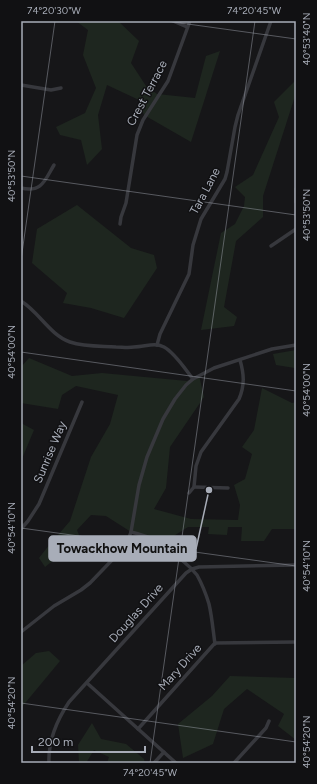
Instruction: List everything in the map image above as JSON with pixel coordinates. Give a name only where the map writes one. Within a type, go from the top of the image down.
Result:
[{"type":"street","points":[[173,21],[188,27]]},
{"type":"street","name":"Crest Terrace","points":[[120,224],[126,203],[137,135],[143,120],[168,81],[190,21]]},
{"type":"street","name":"Tara Lane","points":[[158,345],[160,334],[189,274],[193,245],[201,219],[225,179],[238,115],[271,21]]},
{"type":"street","points":[[21,85],[51,90],[61,88]]},
{"type":"street","points":[[21,188],[32,190],[39,187],[43,184],[54,165]]},
{"type":"street","points":[[296,189],[296,202]]},
{"type":"street","points":[[270,246],[296,229]]},
{"type":"street","points":[[21,301],[33,310],[56,334],[70,342],[93,346],[134,347],[150,344],[164,347],[173,354],[192,379]]},
{"type":"street","points":[[21,632],[54,606],[77,593],[90,583],[114,558],[128,540],[131,532],[140,478],[153,440],[175,399],[192,379],[214,368],[280,347],[296,346]]},
{"type":"street","points":[[189,493],[194,487],[196,466],[201,452],[241,394],[244,376],[240,360]]},
{"type":"street","name":"Sunrise Way","points":[[21,529],[39,504],[82,402]]},
{"type":"street","points":[[194,487],[228,488]]},
{"type":"street","points":[[131,532],[147,536],[165,545],[197,575],[208,602],[215,644]]},
{"type":"street","points":[[192,569],[207,566],[296,565]]},
{"type":"street","name":"Douglas Drive","points":[[48,763],[51,742],[58,722],[69,702],[186,573],[192,569]]},
{"type":"street","name":"Mary Drive","points":[[138,729],[215,644],[296,642]]},
{"type":"street","points":[[87,683],[176,763]]},
{"type":"street","points":[[234,763],[266,728],[269,721]]},
{"type":"street","points":[[154,763],[164,752]]},
{"type":"shaded area","points":[[76,21],[118,21],[139,41],[131,63],[146,86],[157,94],[195,98],[206,56],[220,51],[191,142],[144,115],[139,100],[107,85],[98,115],[102,149],[87,165],[81,140],[60,135],[56,127],[85,113],[96,88],[83,55],[88,30]]},
{"type":"shaded area","points":[[296,32],[296,93],[263,196],[263,217],[236,241],[224,307],[237,317],[234,326],[201,330],[221,233],[235,224],[244,206],[245,197],[235,187],[253,175],[279,117],[274,102],[295,81]]},
{"type":"shaded area","points":[[77,205],[131,248],[154,255],[157,268],[124,318],[91,308],[63,303],[67,293],[32,263],[37,229]]},
{"type":"shaded area","points":[[296,350],[296,369],[276,365],[273,354]]},
{"type":"shaded area","points":[[29,358],[72,376],[102,373],[187,381],[199,375],[204,397],[170,447],[166,488],[154,509],[191,519],[238,520],[240,505],[234,485],[245,479],[252,454],[242,447],[254,430],[262,388],[292,403],[296,402],[296,529],[272,529],[264,541],[241,541],[242,527],[228,527],[227,535],[208,534],[209,527],[188,527],[161,544],[131,532],[106,516],[91,515],[77,530],[83,545],[77,552],[68,549],[45,567],[39,558],[70,521],[91,457],[110,424],[118,395],[76,386],[62,395],[58,409],[21,403],[21,367]]},
{"type":"shaded area","points":[[21,423],[34,430],[21,461]]},
{"type":"shaded area","points":[[49,651],[60,661],[21,708],[21,666],[36,653]]},
{"type":"shaded area","points":[[230,676],[296,678],[296,740],[278,726],[284,714],[247,689],[224,709],[213,744],[183,758],[178,724],[212,696]]},
{"type":"shaded area","points":[[92,723],[101,739],[126,744],[144,759],[145,763],[107,763],[109,757],[94,750],[86,763],[79,763],[78,745]]},
{"type":"place","name":"Towackhow Mountain","points":[[209,490]]}]
